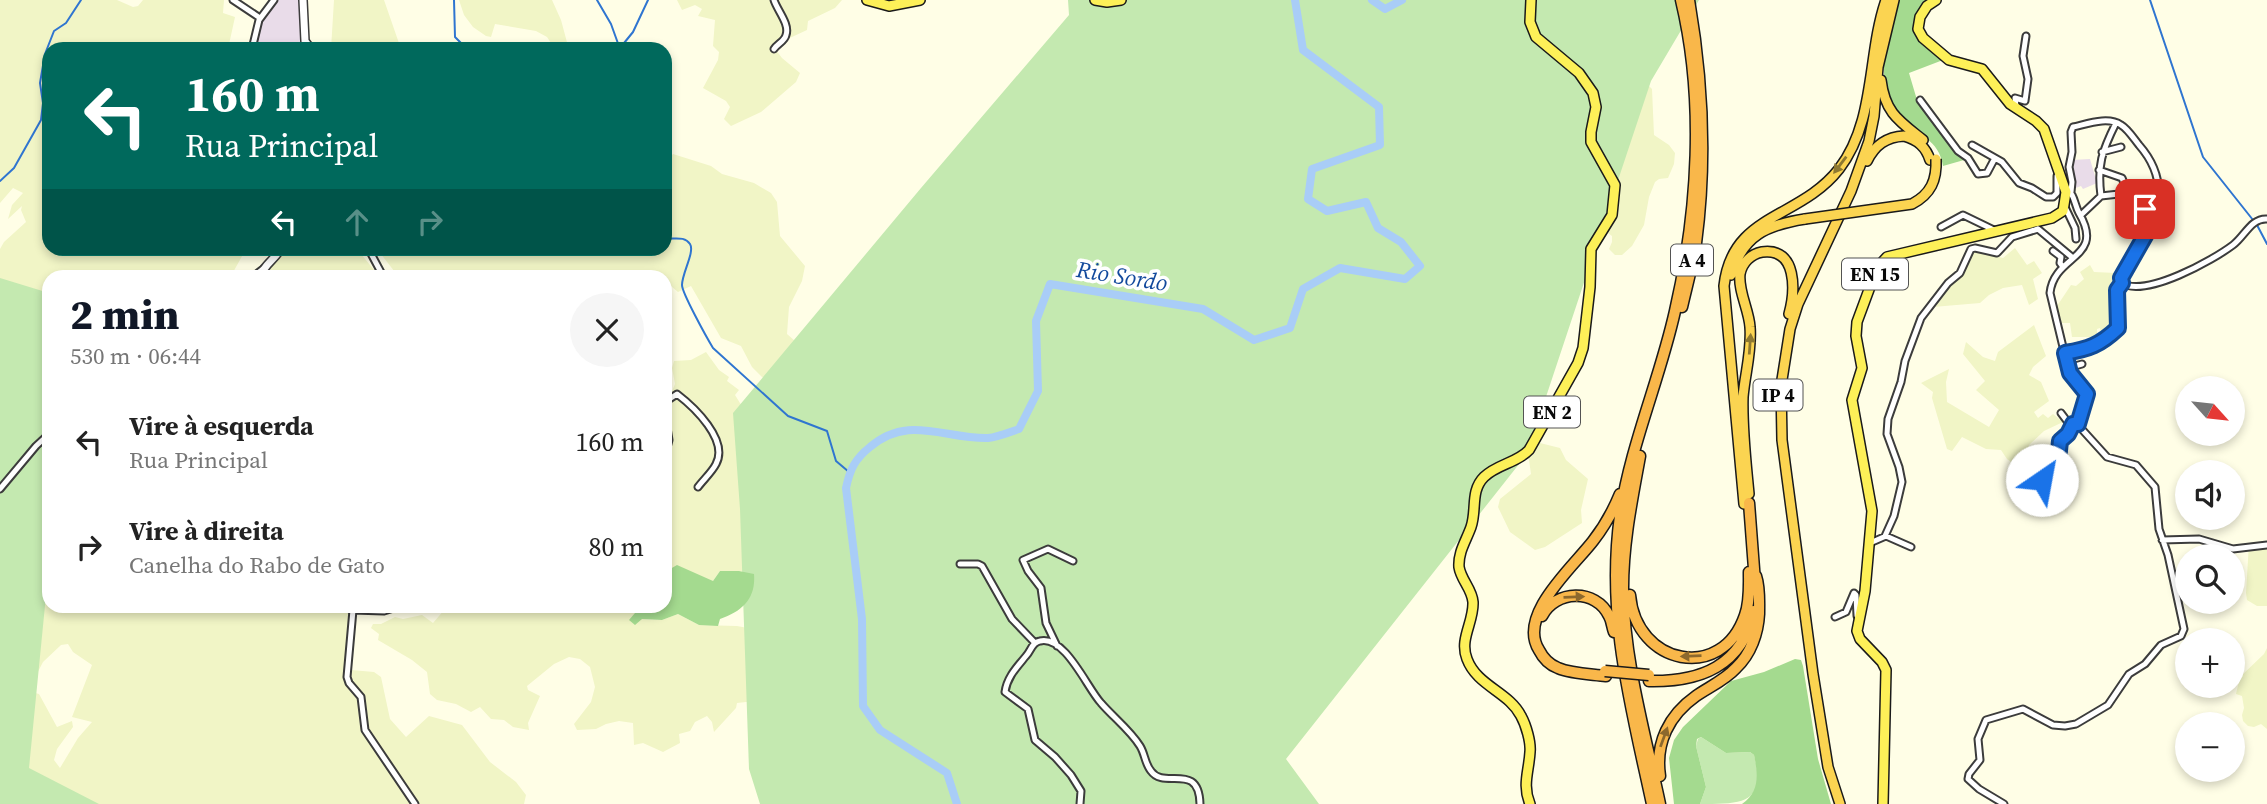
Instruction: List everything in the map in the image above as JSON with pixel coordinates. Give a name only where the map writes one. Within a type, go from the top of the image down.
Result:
[{"type":"highway","name":"A 4","points":[[1652,804],[1621,659],[1615,597],[1620,514],[1675,311],[1693,195],[1696,138],[1694,96],[1681,0]]},
{"type":"highway","name":"A 4","points":[[1662,804],[1632,671],[1623,588],[1629,514],[1641,451],[1681,312],[1697,233],[1702,181],[1702,93],[1689,0]]},
{"type":"highway","points":[[1662,804],[1658,761],[1663,737],[1680,709],[1738,667],[1756,635],[1758,622],[1759,602],[1753,574],[1724,286],[1729,260],[1751,230],[1792,208],[1822,187],[1839,169],[1855,143],[1864,114],[1874,41],[1890,0]]},
{"type":"highway","name":"IP 4","points":[[1838,804],[1822,730],[1782,440],[1782,373],[1790,329],[1798,304],[1851,191],[1870,141],[1890,0]]},
{"type":"highway","name":"IP 4","points":[[1838,804],[1825,767],[1800,611],[1779,441],[1778,391],[1785,338],[1801,287],[1864,147],[1877,43],[1890,0]]},
{"type":"highway","points":[[1747,235],[1778,220],[1912,204],[1931,188],[1936,177],[1933,160],[1924,141],[1896,119],[1885,99],[1881,81],[1882,43]]},
{"type":"highway","points":[[1821,253],[1876,146],[1888,139],[1904,136],[1922,144],[1933,160]]},
{"type":"highway","points":[[1744,436],[1731,274],[1741,250],[1751,239],[1779,223],[1806,216]]},
{"type":"highway","points":[[1746,504],[1744,397],[1751,338],[1740,275],[1747,260],[1770,252],[1787,262],[1794,285],[1776,385],[1777,434],[1784,478]]},
{"type":"highway","points":[[1637,444],[1630,455],[1622,487],[1611,514],[1596,538],[1541,607],[1534,621],[1536,646],[1550,664],[1560,669],[1649,678],[1686,674],[1715,663],[1742,633],[1749,616],[1753,574]]},
{"type":"highway","points":[[1629,514],[1632,521],[1629,578],[1633,614],[1643,634],[1663,651],[1680,657],[1701,657],[1728,643],[1738,631],[1745,615],[1753,574]]},
{"type":"highway","points":[[1606,673],[1572,667],[1553,659],[1547,652],[1539,632],[1545,610],[1561,598],[1579,595],[1600,604],[1609,615],[1617,654],[1621,659]]},
{"type":"main road","points":[[870,1],[892,6],[920,0]]},
{"type":"main road","points":[[1102,1],[1121,0]]},
{"type":"main road","name":"EN 2","points":[[1531,0],[1530,22],[1536,37],[1578,73],[1593,93],[1596,107],[1591,141],[1614,179],[1615,191],[1611,217],[1591,249],[1590,289],[1582,350],[1577,365],[1530,450],[1490,472],[1479,483],[1472,524],[1460,558],[1461,574],[1471,593],[1473,604],[1464,642],[1466,657],[1480,678],[1510,702],[1522,718],[1530,748],[1525,788],[1531,804]]},
{"type":"main road","points":[[1936,0],[1923,10],[1918,24],[1921,36],[1951,61],[1982,69],[2003,97],[2041,125],[2068,190],[2065,207]]},
{"type":"main road","name":"EN 15","points":[[1858,623],[1864,594],[1872,508],[1852,400],[1862,368],[1857,322],[1876,272],[1890,256],[2054,218],[2065,207]]},
{"type":"main road","points":[[1858,623],[1860,639],[1885,667],[1882,801]]},
{"type":"street","points":[[233,0],[260,18]]},
{"type":"street","points":[[254,42],[260,18],[274,0]]},
{"type":"street","points":[[303,0],[306,42]]},
{"type":"street","points":[[774,0],[787,30],[785,39],[774,49]]},
{"type":"street","points":[[2017,109],[2014,99],[2024,101],[2028,79],[2023,56],[2026,36]]},
{"type":"street","points":[[1920,100],[1978,174],[1987,173],[1995,158]]},
{"type":"street","points":[[2018,481],[2033,486],[2041,481],[2047,471],[2056,471],[2060,441],[2076,424],[2087,395],[2068,368],[2050,293],[2063,267],[2083,249],[2087,241],[2081,215],[2068,190],[2072,182],[2068,169],[2072,152],[2071,129],[2102,121],[2116,123],[2123,126],[2150,160],[2158,189],[2157,215],[2121,276],[2122,283],[2117,290],[2118,328],[2089,349],[2065,353]]},
{"type":"street","points":[[2101,196],[2099,170],[2102,152],[2116,123]]},
{"type":"street","points":[[1972,145],[2003,163],[2018,184],[2050,198],[2058,191],[2057,176],[2060,169]]},
{"type":"street","points":[[2102,152],[2121,147]]},
{"type":"street","points":[[2099,170],[2122,178],[2129,193],[2154,220]]},
{"type":"street","points":[[2081,215],[2101,196],[2129,193]]},
{"type":"street","points":[[2065,207],[2075,228],[2076,239]]},
{"type":"street","points":[[1941,227],[1963,215],[1996,231]]},
{"type":"street","points":[[2122,283],[2129,286],[2147,286],[2170,279],[2231,247],[2255,221],[2267,219]]},
{"type":"street","points":[[2013,227],[2021,230],[2038,229],[2073,258]]},
{"type":"street","points":[[1870,543],[1885,536],[1895,516],[1902,482],[1886,424],[1905,361],[1922,318],[1950,281],[1960,273],[1971,249],[1997,253],[2009,239],[2038,229]]},
{"type":"street","points":[[2053,251],[2060,256],[2063,267]]},
{"type":"street","points":[[265,270],[276,256]]},
{"type":"street","points":[[2068,368],[2082,364]]},
{"type":"street","points":[[672,397],[677,394],[711,428],[718,446],[717,463],[698,487]]},
{"type":"street","points":[[2004,804],[1968,779],[1980,762],[1978,739],[1988,719],[2023,709],[2053,725],[2076,724],[2109,705],[2129,674],[2145,663],[2161,645],[2183,633],[2185,627],[2162,540],[2154,486],[2136,466],[2107,457],[2076,424],[2067,421],[2061,412]]},
{"type":"street","points":[[0,489],[42,441]]},
{"type":"street","points":[[1885,536],[1911,547]]},
{"type":"street","points":[[2162,540],[2199,539],[2233,549],[2267,545]]},
{"type":"street","points":[[1057,646],[1046,623],[1041,588],[1023,561],[1048,549],[1073,561]]},
{"type":"street","points":[[960,564],[982,566],[1012,619],[1035,643]]},
{"type":"street","points":[[1835,617],[1845,612],[1854,593],[1858,623]]},
{"type":"street","points":[[353,613],[347,680],[361,697],[365,730],[415,804]]},
{"type":"street","points":[[1080,804],[1081,791],[1071,775],[1056,757],[1036,741],[1027,708],[1005,693],[1017,665],[1035,643],[1045,640],[1057,646],[1073,662],[1101,703],[1115,715],[1140,746],[1151,772],[1160,777],[1180,777],[1192,782],[1198,788],[1200,804]]},
{"type":"shaded area","points":[[276,0],[301,0],[303,42],[257,42],[263,19]]},
{"type":"shaded area","points":[[2090,159],[2097,183],[2083,189],[2081,186],[2073,189],[2072,160]]},
{"type":"green space","points":[[0,0],[117,0],[133,7],[143,0],[224,0],[223,13],[235,17],[230,42],[42,42],[42,256],[242,256],[234,270],[42,270],[42,358],[0,362],[0,249],[26,222],[22,206],[8,219],[12,205],[23,193],[13,188],[0,203]]},
{"type":"green space","points":[[334,0],[384,0],[399,42],[331,42]]},
{"type":"green space","points":[[459,0],[552,0],[567,42],[550,42],[536,31],[495,24],[491,37],[486,36],[473,27],[464,15]]},
{"type":"green space","points":[[677,0],[842,0],[835,8],[808,21],[807,30],[781,42],[776,50],[800,73],[796,82],[761,112],[731,126],[724,119],[730,107],[726,101],[703,88],[718,60],[719,52],[713,46],[715,20],[698,16],[702,9],[695,5],[682,10]]},
{"type":"green space","points":[[1068,0],[1699,0],[1651,81],[1527,454],[1286,759],[1319,804],[760,804],[749,769],[740,509],[733,413],[1069,15]]},
{"type":"green space","points":[[1899,0],[1931,0],[1917,14],[1914,29],[1920,40],[1943,60],[1909,73],[1917,100],[1964,160],[1943,166],[1937,150],[1902,119],[1887,92],[1884,77],[1886,45]]},
{"type":"green space","points":[[1648,85],[1652,89],[1654,135],[1669,145],[1675,153],[1674,164],[1668,178],[1655,182],[1644,225],[1632,246],[1622,255],[1615,255],[1609,249],[1612,236],[1600,227]]},
{"type":"green space","points":[[672,155],[711,166],[722,174],[754,183],[771,193],[777,202],[780,236],[805,266],[802,281],[789,307],[787,334],[795,341],[765,380],[752,367],[741,346],[721,338],[691,286],[678,292],[672,287],[672,270],[393,270],[382,256],[672,256]]},
{"type":"green space","points":[[2015,248],[2027,265],[2034,261],[2042,273],[2033,279],[2038,299],[2029,305],[2022,285],[2003,288],[1980,303],[1933,307],[1962,272],[1973,250],[2003,258]]},
{"type":"green space","points":[[281,256],[363,256],[374,270],[267,270]]},
{"type":"green space","points":[[2090,265],[2094,272],[2116,273],[2119,325],[2103,339],[2100,328],[2097,329],[2097,337],[2072,337],[2070,323],[2061,323],[2058,313],[2057,306],[2071,285],[2076,286],[2084,279],[2080,272]]},
{"type":"green space","points":[[0,278],[42,291],[42,613],[44,613],[29,768],[99,804],[0,804]]},
{"type":"green space","points":[[2034,325],[2046,356],[2033,367],[2029,375],[2041,382],[2049,401],[2034,412],[2038,418],[2043,414],[2048,418],[2053,414],[2063,422],[2044,431],[2029,445],[2029,454],[2036,460],[2055,461],[2057,467],[2039,478],[2031,466],[2020,473],[2017,466],[2007,459],[2001,450],[1986,449],[1962,437],[1952,451],[1947,449],[1932,398],[1933,392],[1921,383],[1949,369],[1946,382],[1947,402],[1989,427],[1999,410],[1976,390],[1985,381],[1963,354],[1966,342],[1983,357],[1995,361],[1998,352]]},
{"type":"green space","points":[[706,352],[719,370],[729,377],[727,381],[739,390],[735,395],[758,432],[838,593],[739,571],[720,571],[713,581],[672,579],[672,391],[675,384],[672,368],[674,361],[691,360]]},
{"type":"green space","points":[[1540,443],[1560,448],[1566,460],[1588,479],[1581,510],[1582,523],[1545,547],[1535,550],[1510,532],[1498,507],[1500,499],[1531,474],[1528,453]]},
{"type":"green space","points":[[42,504],[42,613],[350,613],[350,629],[354,643],[351,670],[374,672],[381,677],[390,719],[406,737],[429,716],[462,725],[490,762],[516,782],[526,795],[524,804],[2,804],[0,609]],"holes":[[[68,644],[73,652],[92,665],[72,717],[92,722],[78,738],[60,768],[54,760],[57,749],[73,727],[72,721],[57,727],[39,694],[28,691],[43,662],[61,645]]]},
{"type":"green space","points":[[2267,541],[2267,606],[2257,606],[2247,600],[2246,593],[2249,543]]},
{"type":"green space","points":[[677,565],[713,581],[720,571],[754,574],[753,590],[741,608],[720,619],[718,626],[699,625],[678,614],[662,620],[642,619],[635,625],[629,620],[635,613],[672,613],[672,568]]},
{"type":"green space","points":[[442,613],[636,613],[642,619],[662,620],[678,614],[699,625],[737,626],[758,630],[764,700],[737,703],[736,708],[714,732],[712,722],[707,716],[695,722],[690,731],[679,734],[680,743],[663,752],[643,743],[634,745],[633,723],[619,721],[596,729],[577,730],[574,724],[591,702],[595,687],[590,667],[580,659],[569,657],[554,664],[527,686],[528,690],[540,696],[528,723],[529,730],[513,727],[504,720],[491,719],[480,707],[471,712],[456,704],[437,700],[430,694],[427,672],[378,640],[379,634],[371,628],[373,624],[381,624],[395,617],[403,619],[422,615],[433,623]]},
{"type":"green space","points":[[2267,648],[2267,729],[2261,724],[2248,726],[2243,712],[2245,672]]},
{"type":"green space","points":[[1795,659],[1801,660],[1803,666],[1818,759],[1831,804],[1742,804],[1755,788],[1757,776],[1754,755],[1750,752],[1726,753],[1701,737],[1697,739],[1696,746],[1706,787],[1700,804],[1674,804],[1669,758],[1674,740],[1683,727],[1731,681],[1764,672]]},
{"type":"green space","points":[[1701,737],[1726,753],[1750,752],[1754,755],[1757,783],[1748,798],[1728,803],[1700,804],[1706,787],[1696,746]]},
{"type":"waterway","points":[[50,42],[54,31],[66,23],[81,0]]},
{"type":"waterway","points":[[454,0],[455,37],[460,42]]},
{"type":"waterway","points":[[597,0],[617,42]]},
{"type":"waterway","points":[[625,42],[633,32],[648,0]]},
{"type":"waterway","name":"Rio Sordo","points":[[957,804],[947,773],[880,730],[863,706],[862,619],[846,488],[851,470],[870,447],[884,437],[898,432],[927,430],[988,438],[1019,429],[1038,391],[1036,321],[1050,284],[1203,309],[1254,340],[1290,328],[1303,289],[1340,268],[1405,279],[1420,266],[1401,242],[1378,228],[1366,202],[1327,211],[1308,199],[1312,169],[1380,145],[1379,107],[1303,50],[1295,0]]},
{"type":"waterway","name":"Rio Sordo","points":[[1372,0],[1385,9],[1402,0]]},
{"type":"waterway","points":[[2150,0],[2203,157],[2253,220]]},
{"type":"waterway","points":[[42,71],[42,96]]},
{"type":"waterway","points":[[0,181],[14,168],[41,120],[42,112]]},
{"type":"waterway","points":[[2257,225],[2267,244]]},
{"type":"waterway","points":[[672,238],[682,239],[690,244],[691,252],[684,275],[683,290],[713,348],[788,416],[827,431],[836,461],[849,472]]},
{"type":"route","points":[[2042,480],[2047,471],[2055,472],[2057,469],[2060,441],[2068,434],[2073,424],[2078,424],[2087,397],[2070,373],[2065,353],[2089,349],[2118,328],[2117,290],[2122,283],[2120,280],[2154,220],[2145,209]]}]
